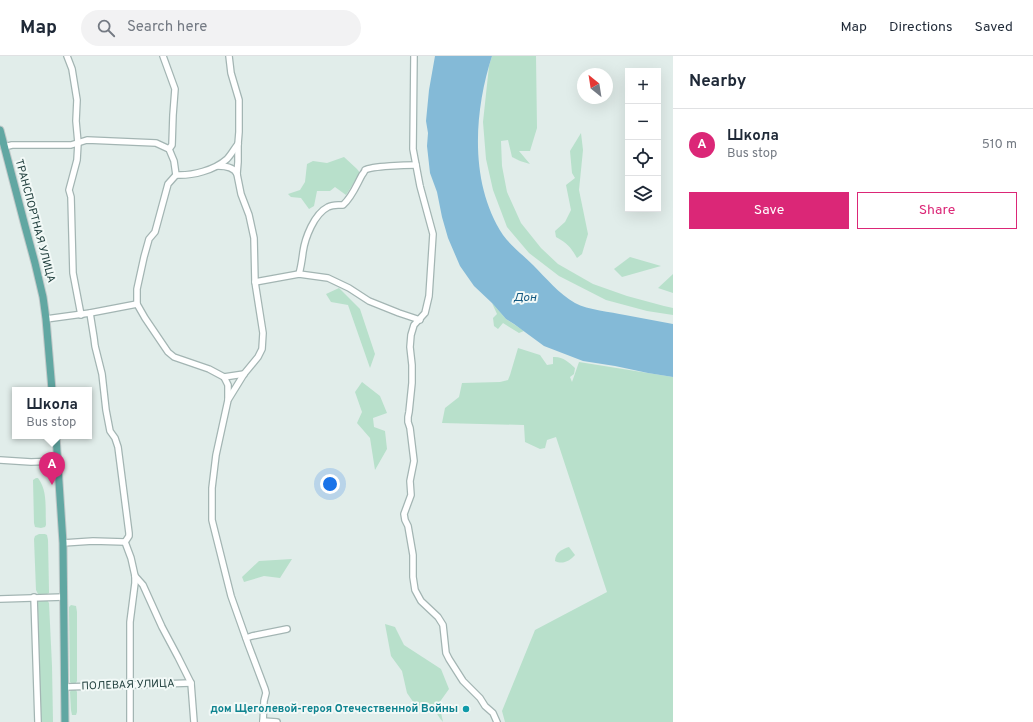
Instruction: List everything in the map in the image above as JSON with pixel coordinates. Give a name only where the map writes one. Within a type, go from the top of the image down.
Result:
[{"type":"main road","name":"ТРАНСПОРТНАЯ УЛИЦА","points":[[0,130],[1,140],[35,262],[43,297],[52,387]]},
{"type":"main road","points":[[56,439],[63,543],[65,722]]},
{"type":"street","points":[[67,56],[72,70],[77,100],[77,160],[69,190],[74,273],[81,315]]},
{"type":"street","points":[[163,56],[175,90],[172,145],[169,149]]},
{"type":"street","points":[[228,400],[244,374],[258,357],[262,349],[263,333],[255,282],[254,238],[249,215],[241,194],[237,174],[239,100],[231,73],[229,56]]},
{"type":"street","points":[[414,56],[413,149],[420,186],[433,234],[429,296],[425,313],[414,325],[411,335],[410,348],[412,383],[408,422],[414,461],[410,481],[411,495],[404,514],[408,526],[415,590],[421,601],[438,617],[443,625],[446,653],[449,659],[463,681],[493,713],[497,722]]},
{"type":"street","points":[[4,147],[12,145],[71,146],[87,140],[156,143],[169,149],[174,160],[176,174],[168,184],[155,232],[150,239],[144,257],[137,289],[137,304],[168,352],[174,357],[209,369],[224,377],[228,385],[228,400],[216,455],[212,488],[212,520],[231,596],[265,689],[266,693],[263,721],[277,722]]},
{"type":"street","points":[[176,174],[185,176],[217,166],[231,155],[238,144]]},
{"type":"street","points":[[299,274],[306,237],[312,225],[320,213],[327,207],[343,205],[348,201],[366,170],[416,165]]},
{"type":"street","points":[[217,166],[230,168],[236,171],[237,174]]},
{"type":"street","points":[[255,282],[299,274],[328,278],[349,288],[369,301],[420,320]]},
{"type":"street","points":[[46,319],[81,315],[137,304]]},
{"type":"street","points":[[90,313],[94,346],[102,374],[110,431],[115,438],[118,447],[129,533],[126,542],[135,576],[130,622],[130,722]]},
{"type":"street","points":[[224,377],[244,374]]},
{"type":"street","points":[[0,460],[31,462],[58,461]]},
{"type":"street","points":[[63,543],[93,541],[126,542]]},
{"type":"street","points":[[135,576],[143,585],[162,627],[191,684],[194,722]]},
{"type":"street","points":[[34,597],[38,722]]},
{"type":"street","points":[[0,599],[64,597]]},
{"type":"street","points":[[246,638],[287,629]]},
{"type":"street","name":"ПОЛЕВАЯ УЛИЦА","points":[[65,687],[191,684]]},
{"type":"green space","points":[[492,56],[536,56],[537,128],[530,151],[519,151],[530,164],[512,157],[508,140],[501,141],[502,166],[507,192],[521,223],[541,248],[558,264],[593,284],[627,296],[673,308],[673,315],[647,311],[606,300],[559,276],[529,253],[507,227],[493,190],[486,159],[483,122],[489,66]]},
{"type":"green space","points":[[581,133],[583,150],[579,190],[588,234],[582,254],[577,258],[568,246],[556,237],[555,231],[565,222],[571,210],[566,185],[575,178],[572,173],[570,151]]},
{"type":"green space","points":[[344,157],[360,173],[346,195],[335,187],[330,191],[317,191],[314,206],[309,209],[301,198],[291,197],[288,194],[300,190],[305,182],[307,164],[313,161],[327,163]]},
{"type":"green space","points":[[630,257],[661,266],[622,277],[614,269]]},
{"type":"green space","points":[[673,274],[673,293],[658,288],[672,275]]},
{"type":"green space","points":[[339,288],[360,309],[375,354],[370,368],[348,305],[331,302],[326,294]]},
{"type":"green space","points":[[492,303],[506,319],[524,331],[519,333],[503,323],[498,329],[494,326],[493,318],[497,314]]},
{"type":"green space","points":[[518,348],[540,355],[547,365],[553,364],[553,357],[559,357],[565,360],[575,368],[574,374],[570,377],[572,382],[579,362],[673,377],[673,722],[505,722],[502,711],[535,630],[607,592],[556,437],[547,440],[545,448],[540,449],[525,442],[524,425],[442,423],[445,408],[459,397],[462,383],[500,382],[508,380]]},
{"type":"green space","points":[[362,382],[380,396],[387,413],[373,418],[374,427],[385,431],[387,449],[375,470],[370,438],[357,423],[362,412],[355,392]]},
{"type":"green space","points":[[38,478],[41,483],[45,494],[46,525],[45,527],[41,528],[35,527],[34,523],[33,480]]},
{"type":"green space","points":[[39,534],[47,535],[48,540],[49,593],[45,595],[38,594],[36,590],[34,539],[35,536]]},
{"type":"green space","points":[[569,547],[575,555],[573,557],[568,561],[560,563],[555,561],[555,558],[559,552]]},
{"type":"green space","points":[[292,559],[280,578],[264,576],[244,582],[242,577],[259,561]]},
{"type":"green space","points":[[38,600],[47,600],[49,603],[53,722],[39,722]]},
{"type":"green space","points":[[71,605],[76,606],[77,612],[77,681],[76,683],[72,684],[70,682],[69,610]]},
{"type":"green space","points":[[385,624],[395,627],[404,645],[441,669],[449,689],[439,703],[443,722],[436,711],[430,708],[418,709],[407,693],[402,671],[391,656]]},
{"type":"green space","points":[[72,689],[76,690],[77,692],[76,715],[72,715],[71,710],[70,692]]},
{"type":"water","name":"Дон","points":[[435,56],[492,56],[481,100],[478,147],[484,193],[492,215],[503,235],[513,247],[558,290],[575,303],[593,309],[673,324],[673,377],[583,361],[544,346],[506,319],[474,286],[460,266],[448,238],[437,192],[430,173],[426,121],[429,90]]},
{"type":"place","name":"Школа","points":[[52,485]]},
{"type":"place","name":"дом Щеголевой-героя Отечественной Войны","points":[[466,709]]}]
